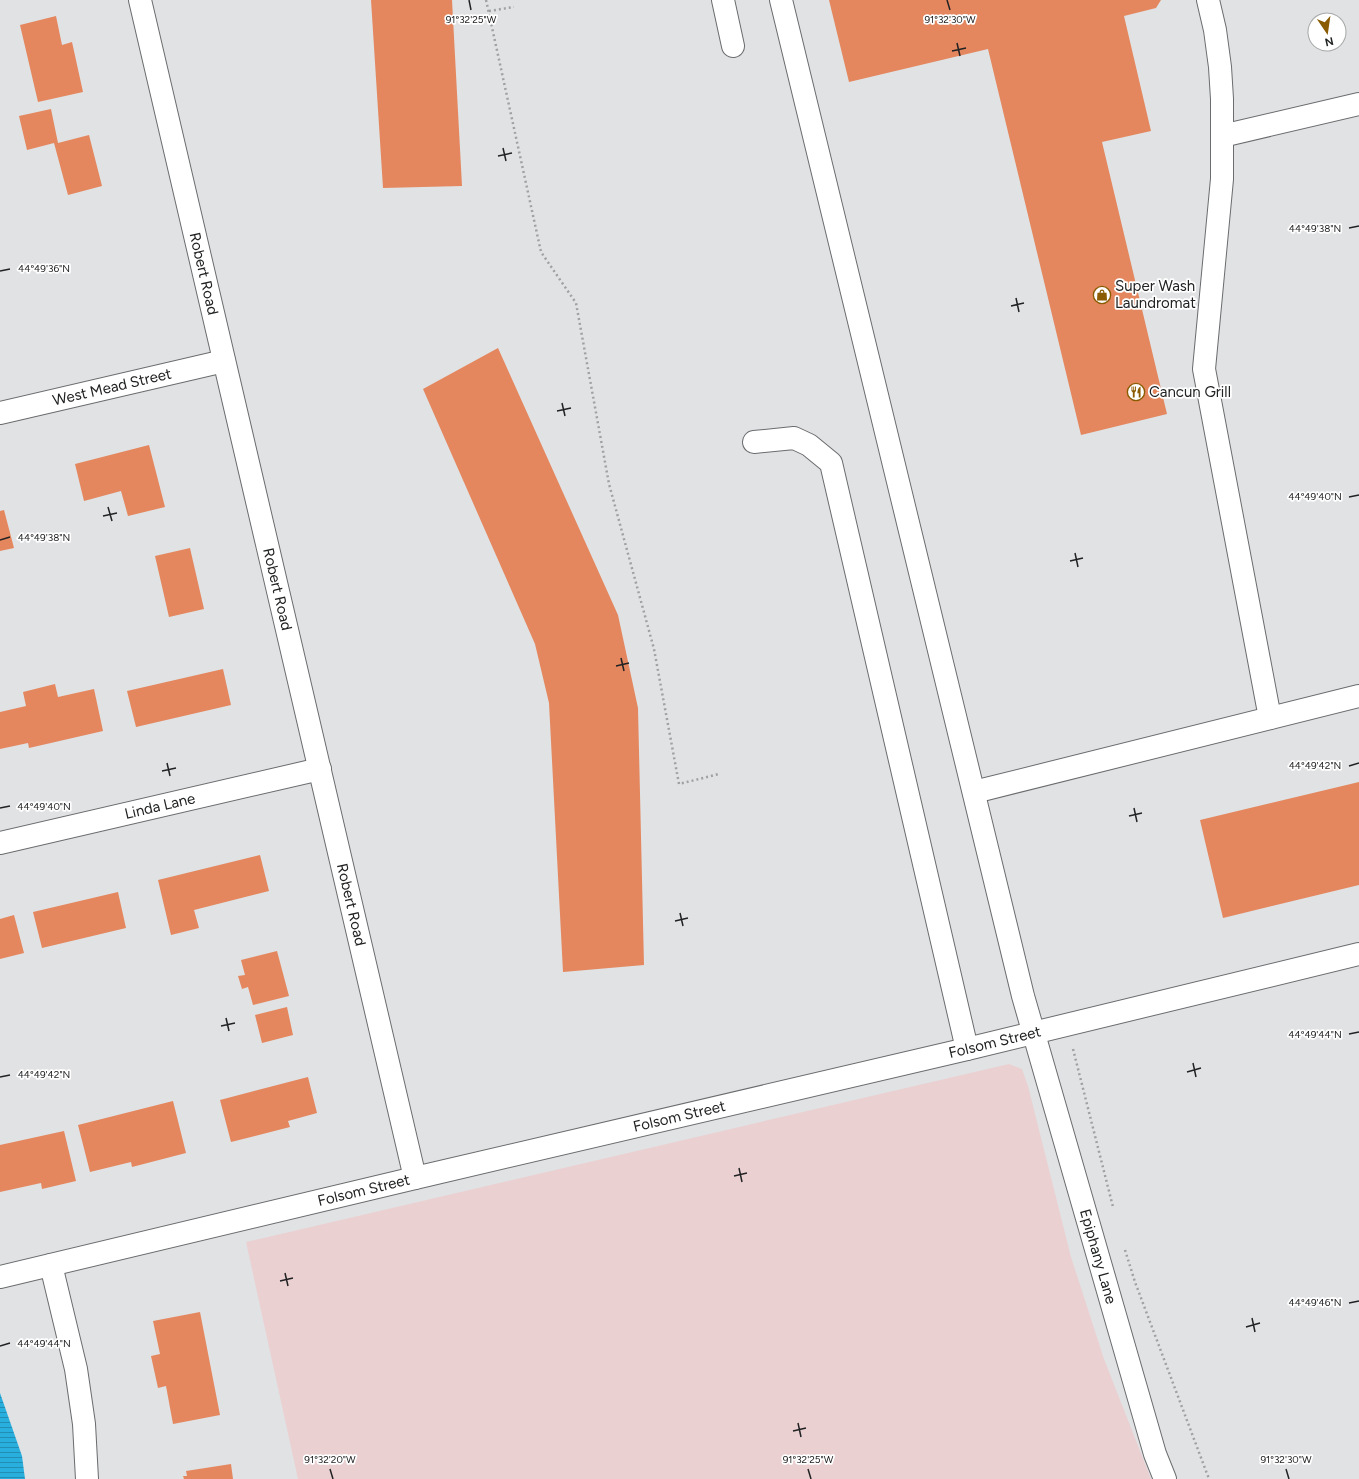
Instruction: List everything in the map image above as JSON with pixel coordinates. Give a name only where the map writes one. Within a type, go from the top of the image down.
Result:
[{"type":"street","name":"Robert Road","points":[[140,0],[415,1178]]},
{"type":"street","points":[[723,0],[733,46]]},
{"type":"street","name":"Epiphany Lane","points":[[781,0],[1033,1033],[1155,1454],[1165,1479]]},
{"type":"street","points":[[1208,0],[1215,30],[1220,67],[1222,99],[1222,179],[1204,369],[1270,718]]},
{"type":"street","points":[[1222,136],[1359,104]]},
{"type":"street","name":"West Mead Street","points":[[0,413],[224,361]]},
{"type":"street","points":[[754,442],[794,438],[809,444],[831,463],[967,1049]]},
{"type":"street","points":[[974,792],[1359,696]]},
{"type":"street","name":"Linda Lane","points":[[0,843],[320,769]]},
{"type":"street","name":"Folsom Street","points":[[0,1277],[967,1049],[1359,954]]},
{"type":"street","points":[[51,1265],[76,1369],[84,1424],[87,1479]]},
{"type":"path","points":[[486,0],[541,252],[576,304],[609,484],[654,649],[679,784],[719,774]]},
{"type":"path","points":[[489,11],[514,7]]},
{"type":"path","points":[[1068,1024],[1114,1211]]},
{"type":"path","points":[[1124,1247],[1135,1282],[1209,1479]]},
{"type":"shaded area","points":[[1009,1064],[1022,1069],[1028,1086],[1071,1257],[1104,1359],[1151,1479],[298,1479],[246,1242]]},
{"type":"water","points":[[0,1393],[22,1456],[25,1479],[0,1479]]},
{"type":"building","points":[[371,0],[452,0],[462,186],[383,188]]},
{"type":"building","points":[[829,0],[1161,0],[1156,8],[1124,16],[1151,131],[1102,142],[1167,414],[1081,435],[988,49],[849,82]]},
{"type":"building","points":[[56,16],[62,45],[72,42],[83,92],[38,102],[20,25]]},
{"type":"building","points":[[51,109],[58,143],[89,135],[102,186],[68,195],[54,143],[27,150],[19,116]]},
{"type":"building","points":[[498,348],[618,615],[638,708],[644,965],[563,972],[549,703],[535,644],[423,389]]},
{"type":"building","points":[[149,445],[165,507],[128,516],[121,491],[84,501],[75,464]]},
{"type":"building","points":[[4,510],[14,548],[0,551],[0,511]]},
{"type":"building","points":[[190,548],[204,609],[169,617],[155,556]]},
{"type":"building","points":[[223,669],[231,705],[136,727],[127,691]]},
{"type":"building","points":[[55,684],[58,697],[94,689],[103,731],[29,748],[28,743],[0,749],[0,712],[26,706],[23,692]]},
{"type":"building","points":[[1359,782],[1359,885],[1223,918],[1200,820]]},
{"type":"building","points":[[260,855],[269,891],[194,910],[199,928],[171,935],[158,880]]},
{"type":"building","points":[[118,892],[126,928],[42,948],[33,912]]},
{"type":"building","points":[[14,915],[24,953],[0,959],[0,919]]},
{"type":"building","points":[[277,951],[289,996],[253,1005],[248,987],[242,989],[238,976],[245,975],[241,960]]},
{"type":"building","points":[[287,1007],[293,1035],[262,1043],[255,1015]]},
{"type":"building","points":[[308,1077],[317,1113],[288,1121],[290,1127],[231,1142],[220,1100]]},
{"type":"building","points":[[173,1101],[186,1153],[132,1167],[131,1162],[90,1172],[78,1125]]},
{"type":"building","points":[[64,1131],[76,1181],[42,1189],[41,1183],[0,1192],[0,1145]]},
{"type":"building","points":[[200,1312],[220,1415],[173,1424],[166,1386],[158,1388],[151,1356],[160,1354],[153,1321]]},
{"type":"building","points":[[231,1464],[233,1479],[184,1479],[183,1476],[187,1476],[186,1471]]},
{"type":"place","name":"Super Wash Laundromat","points":[[1102,295]]},
{"type":"place","name":"Cancun Grill","points":[[1136,392]]}]
